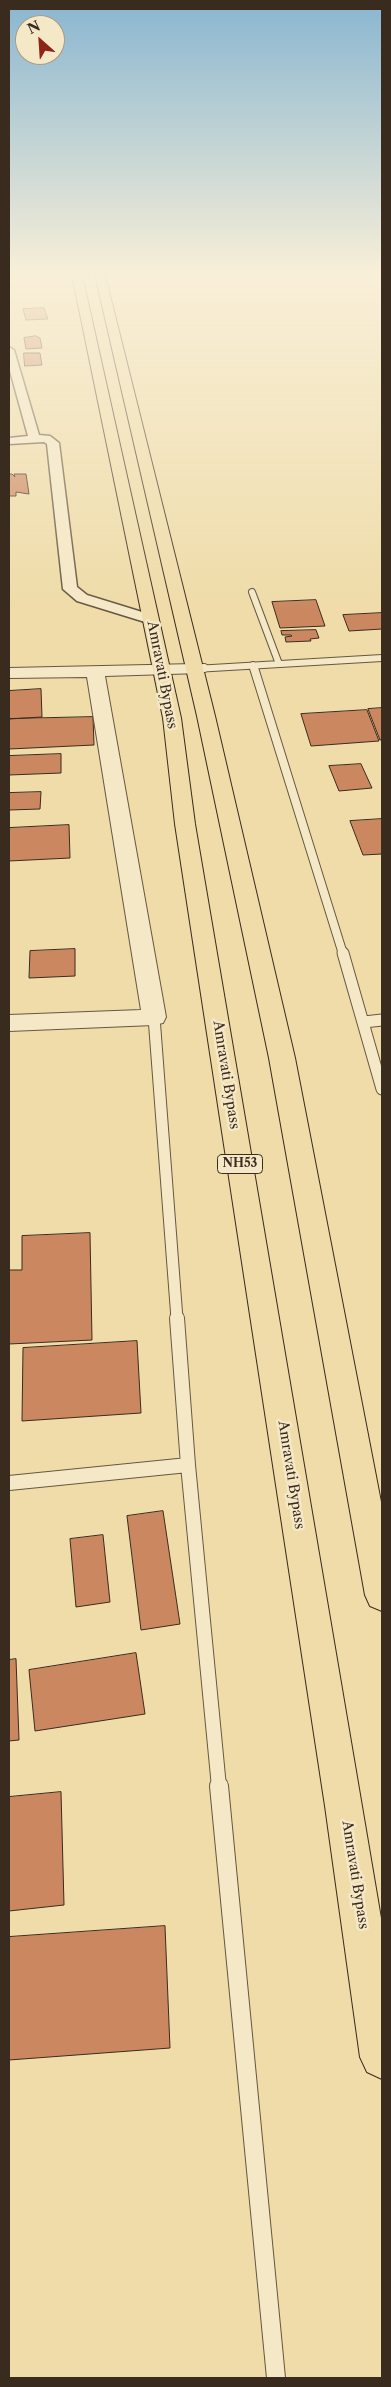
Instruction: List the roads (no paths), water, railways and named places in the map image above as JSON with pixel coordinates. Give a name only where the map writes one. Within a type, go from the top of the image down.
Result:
[{"type":"highway","name":"Amravati Bypass","points":[[101,386],[172,718],[185,824],[341,1786],[382,2057]]},
{"type":"highway","points":[[127,386],[195,669],[282,1058],[382,1595]]},
{"type":"street","points":[[19,386],[34,438]]},
{"type":"street","points":[[9,441],[46,438],[53,443],[70,589],[82,598],[150,619]]},
{"type":"street","points":[[9,674],[195,669]]},
{"type":"street","points":[[9,1023],[154,1017],[95,672]]},
{"type":"lane","points":[[252,592],[279,664]]},
{"type":"lane","points":[[195,669],[382,658]]},
{"type":"lane","points":[[253,665],[364,1022],[382,1090]]},
{"type":"lane","points":[[154,1017],[188,1465],[276,2378]]},
{"type":"lane","points":[[364,1022],[382,1020]]},
{"type":"lane","points":[[9,1482],[188,1465]]}]
